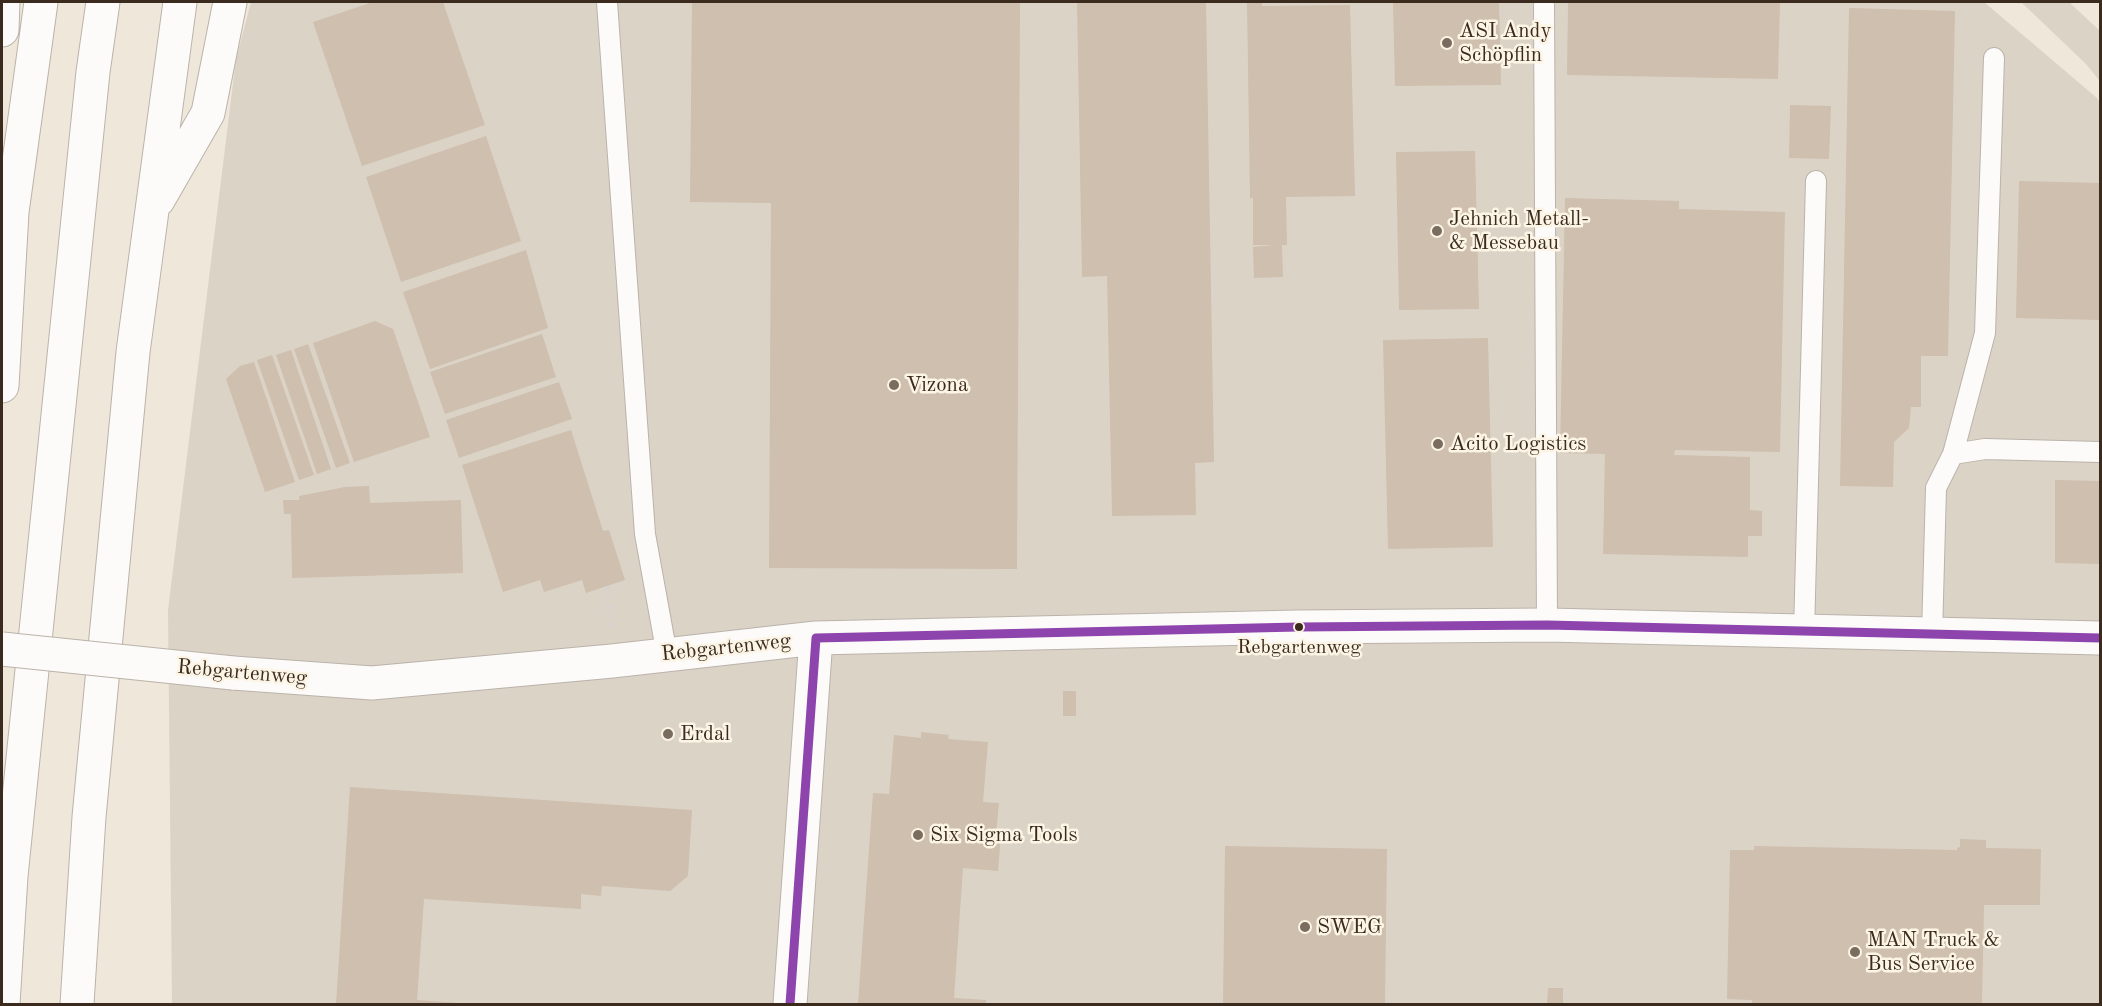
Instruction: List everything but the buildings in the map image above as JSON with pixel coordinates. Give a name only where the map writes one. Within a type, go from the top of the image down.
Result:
[{"type":"main road","points":[[2,30],[3,2]]},
{"type":"main road","points":[[2,386],[12,212],[41,2]]},
{"type":"main road","points":[[3,1005],[11,876],[93,72],[103,2]]},
{"type":"main road","points":[[77,1005],[90,806],[131,364],[180,2]]},
{"type":"main road","points":[[150,215],[207,113],[230,2]]},
{"type":"main road","points":[[2,182],[12,212]]},
{"type":"main road","name":"Rebgartenweg","points":[[2,649],[233,673],[372,683],[612,661],[816,638],[1298,627],[1546,626],[2100,638]]},
{"type":"main road","points":[[790,1005],[816,638]]},
{"type":"main road","points":[[2,836],[11,876]]},
{"type":"lane","points":[[607,2],[645,534],[667,655]]},
{"type":"lane","points":[[1544,2],[1546,626]]},
{"type":"lane","points":[[1932,635],[1936,488],[1953,454],[1985,333],[1994,58]]},
{"type":"lane","points":[[1804,632],[1816,181]]},
{"type":"lane","points":[[1953,454],[1984,449],[2100,452]]},
{"type":"path","points":[[607,586],[612,661]]},
{"type":"shaded area","points":[[251,2],[1984,2],[2097,98],[2100,103],[2100,1004],[172,1004],[168,610],[236,59]]},
{"type":"shaded area","points":[[2021,2],[2069,2],[2100,31],[2100,81],[2085,63]]},
{"type":"transit line","points":[[816,638],[1298,627],[1547,625],[2100,638]]},
{"type":"transit line","points":[[790,1004],[816,638]]},
{"type":"place","name":"ASI Andy Schöpflin","points":[[1447,43]]},
{"type":"place","name":"Jehnich Metall- & Messebau","points":[[1437,231]]},
{"type":"place","name":"Vizona","points":[[894,385]]},
{"type":"place","name":"Acito Logistics","points":[[1438,444]]},
{"type":"place","name":"Rebgartenweg","points":[[1299,627]]},
{"type":"place","name":"Erdal","points":[[668,734]]},
{"type":"place","name":"Six Sigma Tools","points":[[918,835]]},
{"type":"place","name":"SWEG","points":[[1305,927]]},
{"type":"place","name":"MAN Truck & Bus Service","points":[[1855,952]]}]
